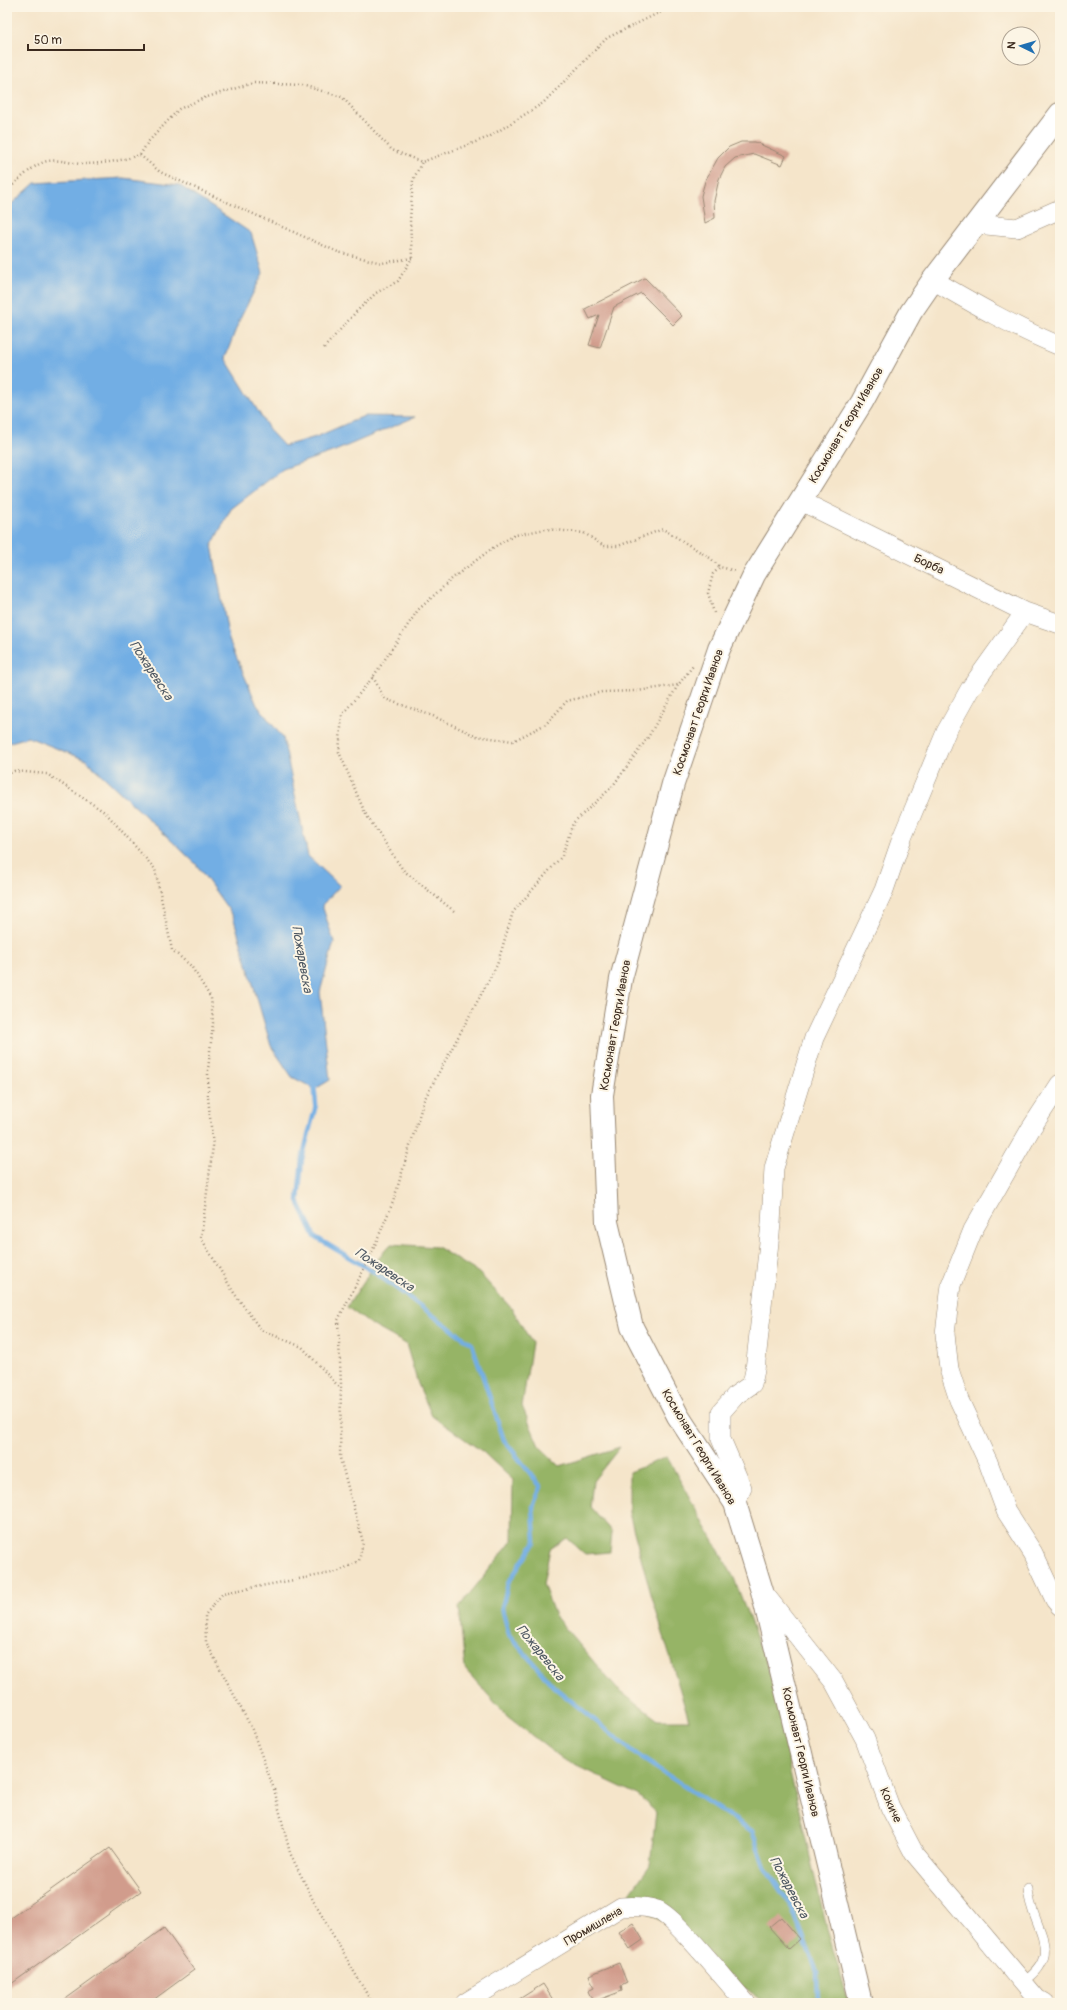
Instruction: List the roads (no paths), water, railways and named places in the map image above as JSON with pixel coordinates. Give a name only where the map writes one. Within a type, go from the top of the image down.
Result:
[{"type":"street","name":"Космонавт Георги Иванов","points":[[861,2003],[762,1591],[736,1503],[678,1416],[632,1327],[607,1222],[602,1095],[620,979],[673,784],[719,649],[754,575],[862,402],[911,312],[933,280],[1060,114]]},
{"type":"street","points":[[976,224],[1018,228],[1060,209]]},
{"type":"street","points":[[933,280],[1038,337],[1060,346]]},
{"type":"street","name":"Борба","points":[[801,501],[1025,612],[1060,624]]},
{"type":"street","points":[[736,1503],[742,1488],[721,1439],[721,1412],[736,1395],[752,1384],[771,1224],[774,1168],[814,1038],[884,890],[902,838],[946,732],[970,689],[1025,612]]},
{"type":"street","points":[[1060,1084],[1030,1130],[973,1230],[951,1285],[944,1334],[949,1369],[959,1400],[988,1462],[1006,1511],[1032,1553],[1055,1600],[1060,1606]]},
{"type":"street","name":"Кокиче","points":[[762,1591],[834,1682],[865,1739],[890,1807],[914,1853],[1037,1999],[1044,2003]]},
{"type":"street","name":"Промишлена","points":[[465,2003],[621,1907],[639,1906],[659,1910],[677,1925],[746,2003]]},
{"type":"lane","points":[[1023,1982],[1034,1975],[1044,1965],[1046,1955],[1038,1920],[1028,1900],[1028,1888]]},
{"type":"water","points":[[123,178],[179,185],[251,233],[263,273],[239,321],[225,358],[271,432],[284,446],[316,437],[364,416],[415,417],[335,451],[283,469],[231,509],[212,545],[229,640],[257,705],[283,738],[308,856],[340,886],[322,905],[334,942],[320,992],[330,1080],[315,1089],[292,1077],[271,1046],[233,916],[196,864],[86,760],[28,737],[7,743],[7,208],[35,183]]},
{"type":"waterway","name":"Пожаревска","points":[[314,1083],[316,1105],[302,1159],[298,1201],[315,1237],[374,1272],[472,1344],[504,1440],[541,1487],[533,1506],[535,1542],[508,1583],[502,1608],[509,1635],[554,1687],[640,1757],[752,1831],[765,1867],[792,1908],[817,1972],[818,2003]]}]
